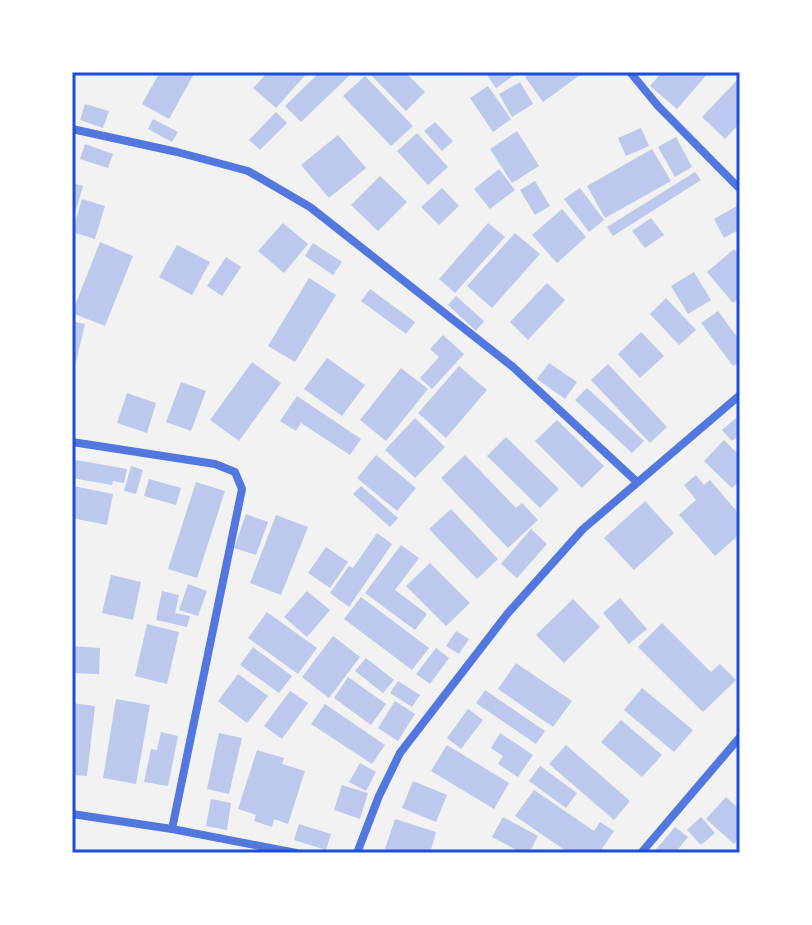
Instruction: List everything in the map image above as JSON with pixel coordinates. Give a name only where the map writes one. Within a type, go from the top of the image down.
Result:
[{"type":"street","points":[[630,72],[658,106],[740,189]]},
{"type":"street","points":[[72,129],[248,171],[310,207],[513,367],[637,482]]},
{"type":"street","points":[[357,853],[400,753],[508,613],[583,529],[740,395]]},
{"type":"street","points":[[72,442],[215,464],[235,472],[242,489],[172,829]]},
{"type":"street","points":[[641,853],[740,737]]},
{"type":"street","points":[[72,814],[296,853]]},
{"type":"building","points":[[160,72],[195,72],[169,119],[142,104]]},
{"type":"building","points":[[268,72],[308,72],[276,108],[253,88]]},
{"type":"building","points":[[320,72],[353,72],[301,122],[285,106]]},
{"type":"building","points":[[368,72],[405,72],[425,92],[406,111]]},
{"type":"building","points":[[485,72],[519,72],[496,88]]},
{"type":"building","points":[[532,72],[584,72],[543,102],[525,77]]},
{"type":"building","points":[[662,72],[709,72],[677,109],[650,86]]},
{"type":"building","points":[[365,76],[413,126],[391,146],[343,96]]},
{"type":"building","points":[[740,77],[740,123],[725,139],[702,117]]},
{"type":"building","points":[[520,82],[533,104],[512,117],[499,94]]},
{"type":"building","points":[[488,86],[511,119],[493,132],[470,98]]},
{"type":"building","points":[[85,104],[109,111],[103,128],[80,120]]},
{"type":"building","points":[[276,112],[287,123],[260,150],[249,140]]},
{"type":"building","points":[[153,119],[178,132],[172,142],[148,129]]},
{"type":"building","points":[[435,122],[453,141],[442,151],[424,131]]},
{"type":"building","points":[[641,128],[649,146],[626,156],[618,138]]},
{"type":"building","points":[[517,131],[539,166],[512,183],[490,149]]},
{"type":"building","points":[[417,133],[448,167],[428,185],[397,151]]},
{"type":"building","points":[[338,135],[366,168],[329,198],[301,165]]},
{"type":"building","points":[[676,137],[692,167],[675,177],[658,147]]},
{"type":"building","points":[[85,144],[113,154],[108,168],[80,159]]},
{"type":"building","points":[[652,149],[671,181],[605,218],[587,186]]},
{"type":"building","points":[[499,169],[515,190],[490,209],[474,189]]},
{"type":"building","points":[[695,172],[701,180],[613,236],[607,227]]},
{"type":"building","points":[[380,176],[407,202],[378,231],[351,205]]},
{"type":"building","points":[[535,181],[550,206],[535,215],[520,190]]},
{"type":"building","points":[[72,183],[83,186],[73,220],[72,220]]},
{"type":"building","points":[[442,188],[459,206],[439,225],[421,207]]},
{"type":"building","points":[[580,188],[604,220],[589,232],[564,199]]},
{"type":"building","points":[[82,199],[105,206],[95,239],[72,232]]},
{"type":"building","points":[[737,206],[740,229],[724,238],[714,219]]},
{"type":"building","points":[[562,209],[586,237],[557,263],[532,235]]},
{"type":"building","points":[[651,218],[664,235],[645,248],[632,231]]},
{"type":"building","points":[[283,223],[308,244],[284,273],[258,251]]},
{"type":"building","points":[[488,223],[505,237],[455,293],[439,279]]},
{"type":"building","points":[[515,233],[540,254],[492,308],[467,286]]},
{"type":"building","points":[[100,242],[133,256],[105,326],[72,313]]},
{"type":"building","points":[[313,243],[342,262],[333,275],[305,256]]},
{"type":"building","points":[[177,245],[210,262],[192,295],[159,277]]},
{"type":"building","points":[[734,249],[740,256],[740,297],[733,303],[707,272]]},
{"type":"building","points":[[226,257],[241,267],[222,296],[207,286]]},
{"type":"building","points":[[694,272],[711,300],[688,314],[671,286]]},
{"type":"building","points":[[309,278],[336,295],[295,362],[268,346]]},
{"type":"building","points":[[547,283],[565,300],[528,340],[510,322]]},
{"type":"building","points":[[370,289],[415,322],[406,334],[361,301]]},
{"type":"building","points":[[456,296],[484,321],[476,331],[448,305]]},
{"type":"building","points":[[666,298],[696,330],[679,345],[650,314]]},
{"type":"building","points":[[718,311],[740,341],[740,361],[733,366],[701,323]]},
{"type":"building","points":[[72,321],[85,324],[73,374],[72,374]]},
{"type":"building","points":[[641,332],[664,356],[640,378],[618,354]]},
{"type":"building","points":[[443,335],[464,354],[432,389],[420,378],[439,357],[430,349]]},
{"type":"building","points":[[327,358],[365,385],[342,416],[304,389]]},
{"type":"building","points":[[252,362],[281,383],[239,441],[210,420]]},
{"type":"building","points":[[549,363],[577,382],[565,399],[537,379]]},
{"type":"building","points":[[608,364],[667,427],[650,443],[591,380]]},
{"type":"building","points":[[459,366],[487,390],[446,438],[418,413]]},
{"type":"building","points":[[401,368],[428,389],[386,441],[360,420]]},
{"type":"building","points":[[181,382],[206,391],[191,431],[166,422]]},
{"type":"building","points":[[587,388],[644,441],[632,453],[575,400]]},
{"type":"building","points":[[127,393],[156,403],[147,433],[117,423]]},
{"type":"building","points":[[297,396],[361,439],[350,455],[301,423],[296,431],[280,421]]},
{"type":"building","points":[[415,418],[445,447],[415,478],[385,450]]},
{"type":"building","points":[[736,418],[740,423],[740,435],[732,441],[722,430]]},
{"type":"building","points":[[557,420],[604,466],[582,488],[535,441]]},
{"type":"building","points":[[506,437],[559,489],[540,508],[487,456]]},
{"type":"building","points":[[724,440],[740,456],[740,480],[732,488],[704,461]]},
{"type":"building","points":[[376,455],[416,488],[397,511],[357,478]]},
{"type":"building","points":[[465,455],[516,508],[522,503],[538,520],[508,548],[441,478]]},
{"type":"building","points":[[76,460],[127,469],[124,483],[113,481],[112,485],[72,478]]},
{"type":"building","points":[[131,466],[143,470],[136,494],[124,491]]},
{"type":"building","points":[[696,475],[704,485],[710,480],[740,515],[740,534],[715,556],[679,515],[696,500],[684,485]]},
{"type":"building","points":[[149,479],[181,488],[176,505],[144,496]]},
{"type":"building","points":[[196,482],[225,491],[197,578],[168,569]]},
{"type":"building","points":[[73,486],[113,494],[107,525],[72,518]]},
{"type":"building","points":[[361,486],[398,518],[390,527],[353,494]]},
{"type":"building","points":[[645,501],[674,533],[634,570],[604,538]]},
{"type":"building","points":[[451,509],[498,559],[477,579],[429,529]]},
{"type":"building","points":[[246,514],[268,522],[256,555],[234,548]]},
{"type":"building","points":[[276,515],[308,527],[281,595],[250,583]]},
{"type":"building","points":[[531,529],[547,544],[517,578],[501,564]]},
{"type":"building","points":[[377,533],[392,544],[349,607],[330,593],[349,566],[353,568]]},
{"type":"building","points":[[401,545],[419,558],[395,590],[427,614],[415,630],[365,593]]},
{"type":"building","points":[[326,547],[348,562],[330,588],[308,573]]},
{"type":"building","points":[[430,563],[470,603],[446,626],[406,586]]},
{"type":"building","points":[[111,575],[141,582],[133,620],[102,613]]},
{"type":"building","points":[[188,584],[207,591],[198,616],[179,610]]},
{"type":"building","points":[[162,591],[179,595],[175,613],[190,616],[187,627],[156,620]]},
{"type":"building","points":[[307,591],[330,610],[307,637],[284,617]]},
{"type":"building","points":[[361,597],[429,648],[412,670],[344,619]]},
{"type":"building","points":[[620,598],[647,629],[629,644],[603,613]]},
{"type":"building","points":[[573,599],[600,627],[564,663],[536,635]]},
{"type":"building","points":[[267,612],[317,648],[298,674],[248,638]]},
{"type":"building","points":[[662,623],[711,672],[720,664],[736,680],[703,712],[638,647]]},
{"type":"building","points":[[147,624],[179,632],[167,684],[135,676]]},
{"type":"building","points":[[456,631],[469,639],[459,654],[446,646]]},
{"type":"building","points":[[333,636],[360,657],[329,698],[302,677]]},
{"type":"building","points":[[72,646],[100,648],[99,674],[72,673]]},
{"type":"building","points":[[253,647],[292,676],[279,693],[240,665]]},
{"type":"building","points":[[436,648],[449,658],[430,684],[416,674]]},
{"type":"building","points":[[366,658],[394,680],[383,693],[355,671]]},
{"type":"building","points":[[516,663],[572,701],[553,727],[498,689]]},
{"type":"building","points":[[238,674],[268,696],[247,723],[218,701]]},
{"type":"building","points":[[348,677],[386,704],[371,725],[334,698]]},
{"type":"building","points":[[398,681],[420,695],[412,707],[390,693]]},
{"type":"building","points":[[642,688],[693,730],[674,752],[624,710]]},
{"type":"building","points":[[485,690],[545,731],[536,744],[476,703]]},
{"type":"building","points":[[290,691],[308,703],[282,739],[264,726]]},
{"type":"building","points":[[116,699],[150,705],[136,784],[103,778]]},
{"type":"building","points":[[395,701],[415,714],[398,741],[378,728]]},
{"type":"building","points":[[72,703],[95,706],[87,776],[72,775]]},
{"type":"building","points":[[325,704],[385,745],[372,764],[311,724]]},
{"type":"building","points":[[468,709],[483,720],[461,749],[447,738]]},
{"type":"building","points":[[621,720],[662,755],[642,777],[601,742]]},
{"type":"building","points":[[161,732],[178,736],[168,786],[144,782],[151,749],[157,750]]},
{"type":"building","points":[[219,733],[242,738],[229,794],[207,789]]},
{"type":"building","points":[[500,733],[533,755],[518,777],[498,764],[503,756],[491,748]]},
{"type":"building","points":[[447,745],[509,783],[494,809],[431,771]]},
{"type":"building","points":[[566,745],[630,801],[614,820],[549,764]]},
{"type":"building","points":[[257,750],[284,758],[282,764],[305,771],[288,824],[274,819],[272,827],[254,821],[256,815],[238,809]]},
{"type":"building","points":[[360,763],[376,772],[366,791],[349,782]]},
{"type":"building","points":[[540,766],[577,793],[566,808],[529,781]]},
{"type":"building","points":[[413,781],[447,795],[436,822],[402,808]]},
{"type":"building","points":[[342,785],[368,793],[360,819],[334,810]]},
{"type":"building","points":[[534,790],[594,831],[600,822],[614,831],[599,853],[569,853],[515,816]]},
{"type":"building","points":[[726,797],[740,810],[740,837],[734,844],[706,819]]},
{"type":"building","points":[[211,799],[231,803],[227,830],[206,826]]},
{"type":"building","points":[[503,817],[538,836],[529,853],[522,853],[492,837]]},
{"type":"building","points":[[701,817],[715,833],[701,845],[687,830]]},
{"type":"building","points":[[395,819],[436,832],[430,853],[396,853],[385,849]]},
{"type":"building","points":[[299,824],[331,834],[326,850],[294,840]]},
{"type":"building","points":[[675,827],[688,837],[675,853],[653,853]]}]
